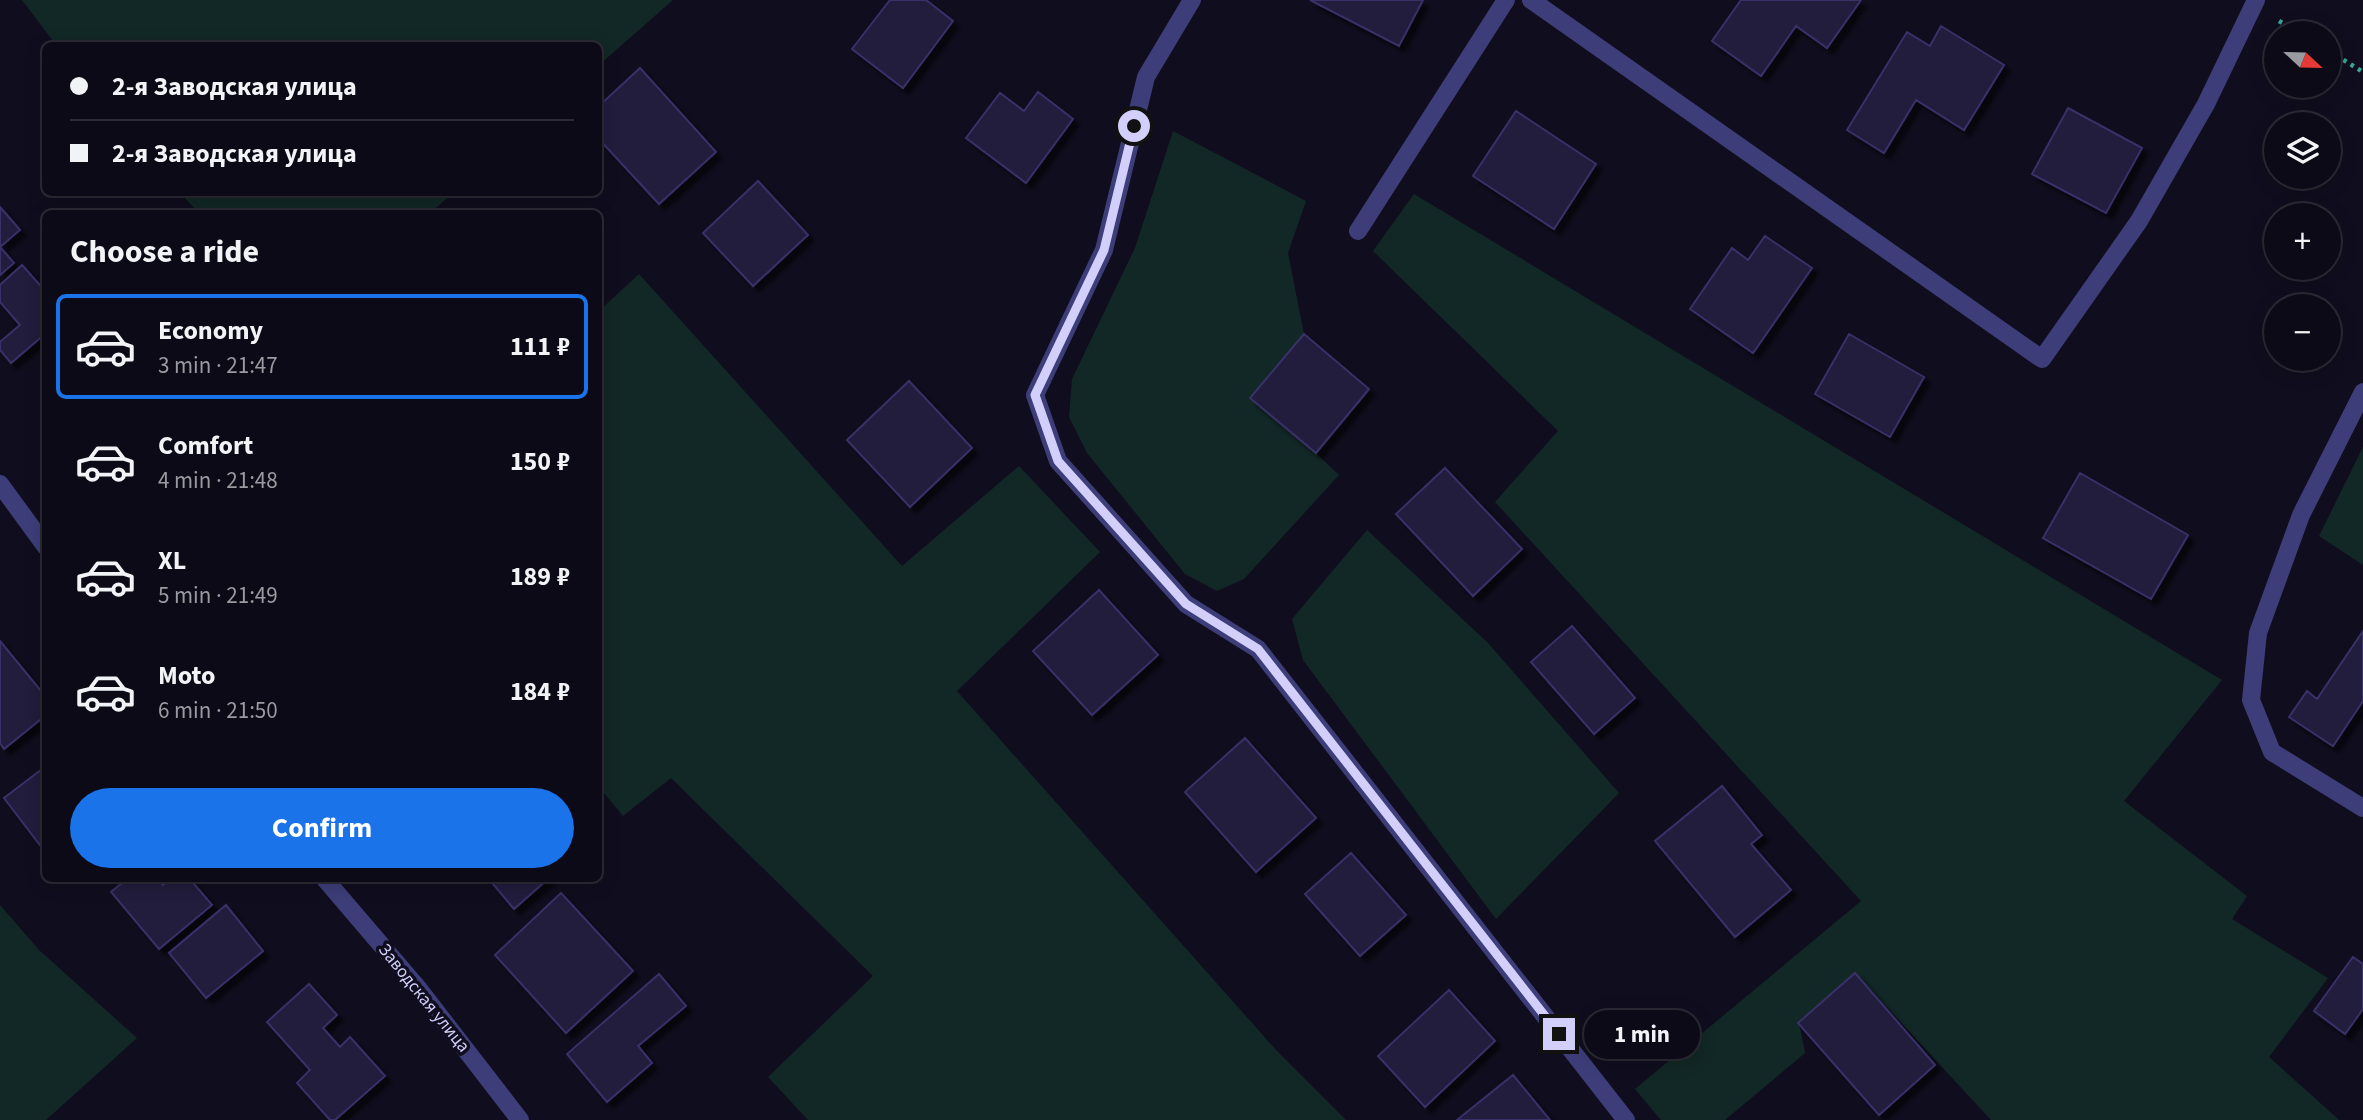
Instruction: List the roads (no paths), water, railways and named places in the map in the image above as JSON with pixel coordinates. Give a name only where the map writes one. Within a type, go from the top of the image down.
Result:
[{"type":"street","points":[[1192,0],[1146,77],[1104,250],[1035,395],[1058,461],[1186,604],[1258,649],[1626,1120]]},
{"type":"street","points":[[1358,231],[1506,0]]},
{"type":"street","points":[[1531,0],[2042,359],[2139,221],[2206,104],[2256,0]]},
{"type":"street","points":[[2363,392],[2301,514],[2258,633],[2251,700],[2272,751],[2363,808]]},
{"type":"street","points":[[0,484],[42,542]]},
{"type":"street","name":"Заводская улица","points":[[327,882],[418,988],[520,1120]]}]
